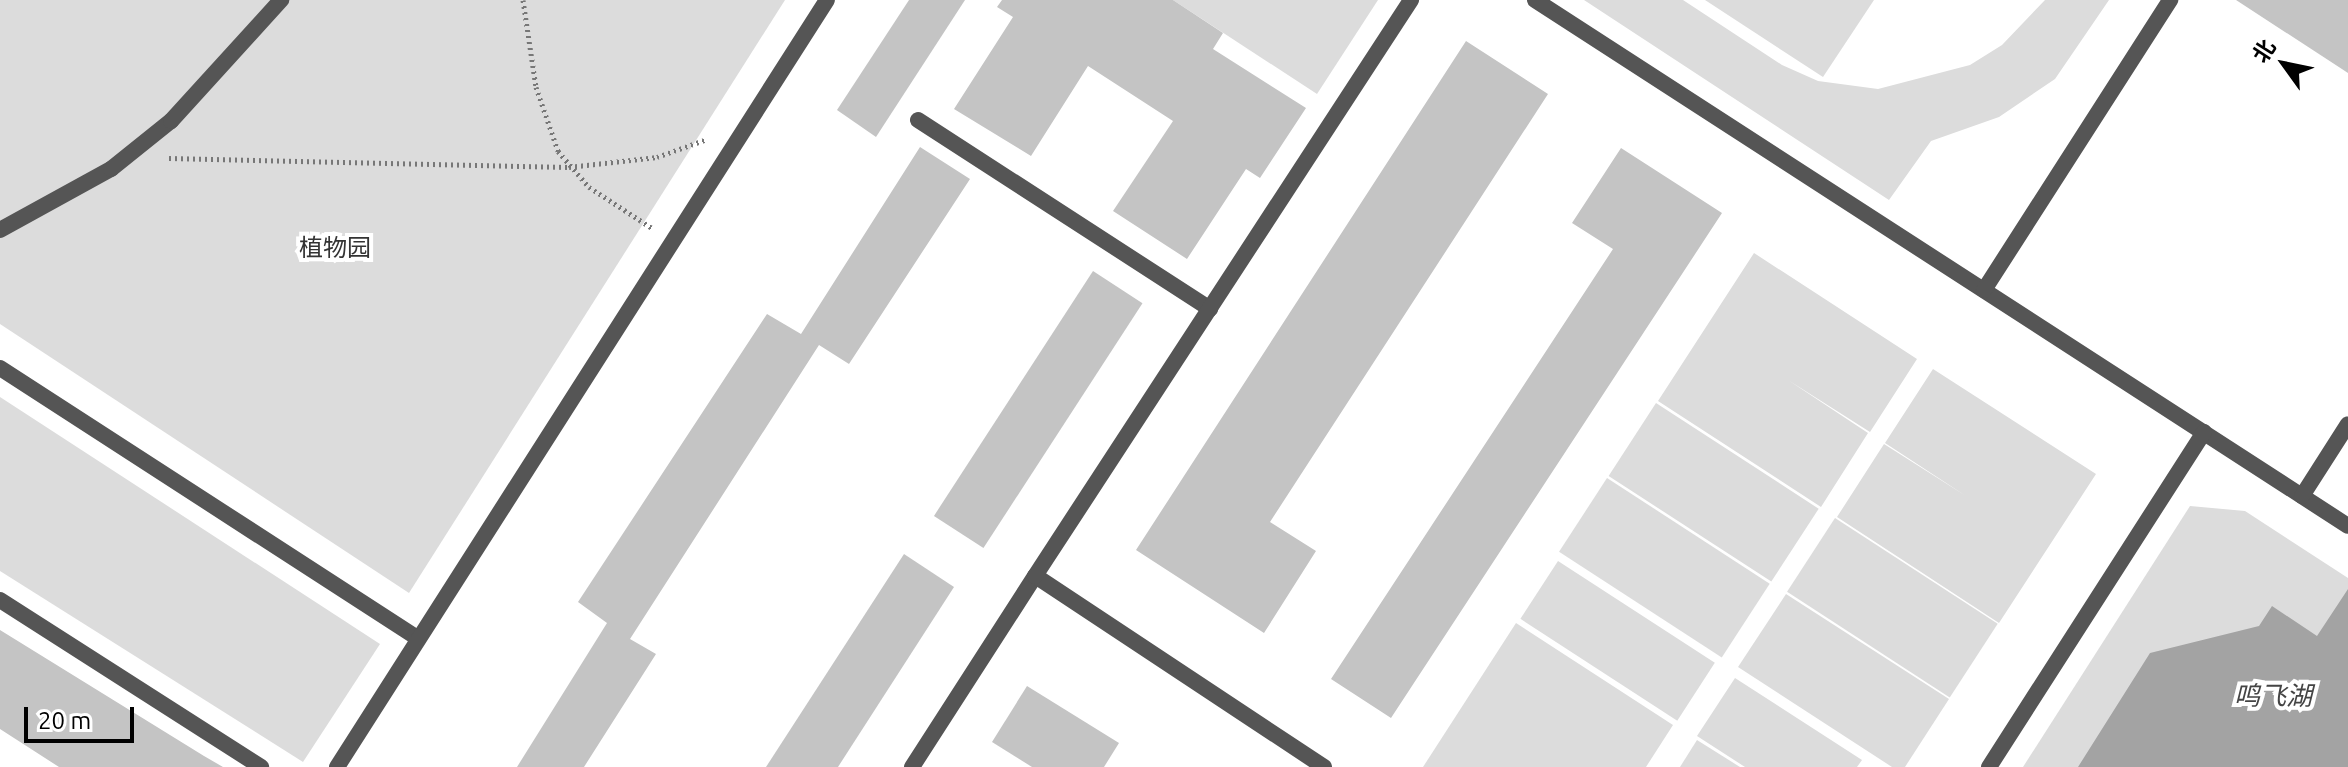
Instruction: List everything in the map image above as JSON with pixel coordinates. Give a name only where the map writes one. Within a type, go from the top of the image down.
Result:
[{"type":"lane","points":[[0,230],[124,158],[221,73],[281,0]]},
{"type":"lane","points":[[337,767],[416,637],[827,0]]},
{"type":"lane","points":[[912,767],[1411,0]]},
{"type":"lane","points":[[1535,0],[2348,526]]},
{"type":"lane","points":[[1984,290],[2170,0]]},
{"type":"lane","points":[[918,120],[1210,309]]},
{"type":"lane","points":[[0,368],[416,637]]},
{"type":"lane","points":[[2302,496],[2348,424]]},
{"type":"lane","points":[[1989,767],[2204,432]]},
{"type":"lane","points":[[1035,576],[1324,767]]},
{"type":"lane","points":[[0,600],[261,767]]},
{"type":"path","points":[[523,0],[536,87],[569,167],[673,242]]},
{"type":"path","points":[[124,158],[569,167],[657,157],[749,124]]},
{"type":"green space","name":"植物园","points":[[0,0],[785,0],[409,593],[0,324]]},
{"type":"green space","points":[[1173,0],[1378,0],[1317,94]]},
{"type":"green space","points":[[1584,0],[1683,0],[1782,65],[1818,81],[1878,89],[1970,65],[2002,45],[2045,0],[2109,0],[2055,79],[1999,117],[1931,141],[1889,200]]},
{"type":"green space","points":[[1705,0],[1874,0],[1823,77]]},
{"type":"green space","points":[[1754,253],[1917,359],[1870,432],[1788,380],[1868,433],[1821,507],[1658,401]]},
{"type":"green space","points":[[1933,369],[2096,474],[1999,623],[1837,517],[1884,444],[1966,496],[1885,443]]},
{"type":"green space","points":[[0,397],[380,644],[303,762],[0,571]]},
{"type":"green space","points":[[1656,403],[1819,509],[1771,582],[1609,476]]},
{"type":"green space","points":[[1607,478],[1770,584],[1722,657],[1559,552]]},
{"type":"green space","points":[[2190,506],[2245,511],[2348,578],[2348,767],[2023,767]]},
{"type":"green space","points":[[1835,518],[1998,624],[1950,697],[1787,592]]},
{"type":"green space","points":[[1558,561],[1715,663],[1677,721],[1520,619]]},
{"type":"green space","points":[[1786,594],[1949,699],[1905,767],[1892,767],[1738,667]]},
{"type":"green space","points":[[1516,623],[1673,725],[1646,767],[1423,767]]},
{"type":"green space","points":[[1735,678],[1862,760],[1857,767],[1745,767],[1697,736]]},
{"type":"green space","points":[[1697,740],[1740,767],[1680,767]]},
{"type":"water","name":"鸣飞湖","points":[[2348,589],[2348,767],[2078,767],[2150,653],[2259,626],[2272,606],[2317,636]]},
{"type":"building","points":[[909,0],[965,0],[876,137],[837,110]]},
{"type":"building","points":[[1002,0],[1173,0],[1223,33],[1213,49],[1306,108],[1260,178],[1246,169],[1187,259],[1113,211],[1173,121],[1088,66],[1031,156],[954,109],[1013,17],[997,7]]},
{"type":"building","points":[[2236,0],[2348,0],[2348,73]]},
{"type":"building","points":[[1466,41],[1548,94],[1270,522],[1316,551],[1264,633],[1136,550]]},
{"type":"building","points":[[920,147],[970,179],[849,364],[819,345],[630,639],[656,654],[584,767],[517,767],[607,623],[578,602],[767,314],[801,334]]},
{"type":"building","points":[[1621,148],[1722,213],[1391,718],[1331,679],[1613,249],[1572,223]]},
{"type":"building","points":[[1093,271],[1142,303],[983,548],[934,516]]},
{"type":"building","points":[[904,554],[954,587],[838,767],[766,767]]},
{"type":"building","points":[[0,630],[223,767],[59,767],[0,729]]},
{"type":"building","points":[[1027,686],[1119,743],[1104,767],[1032,767],[992,742]]}]
